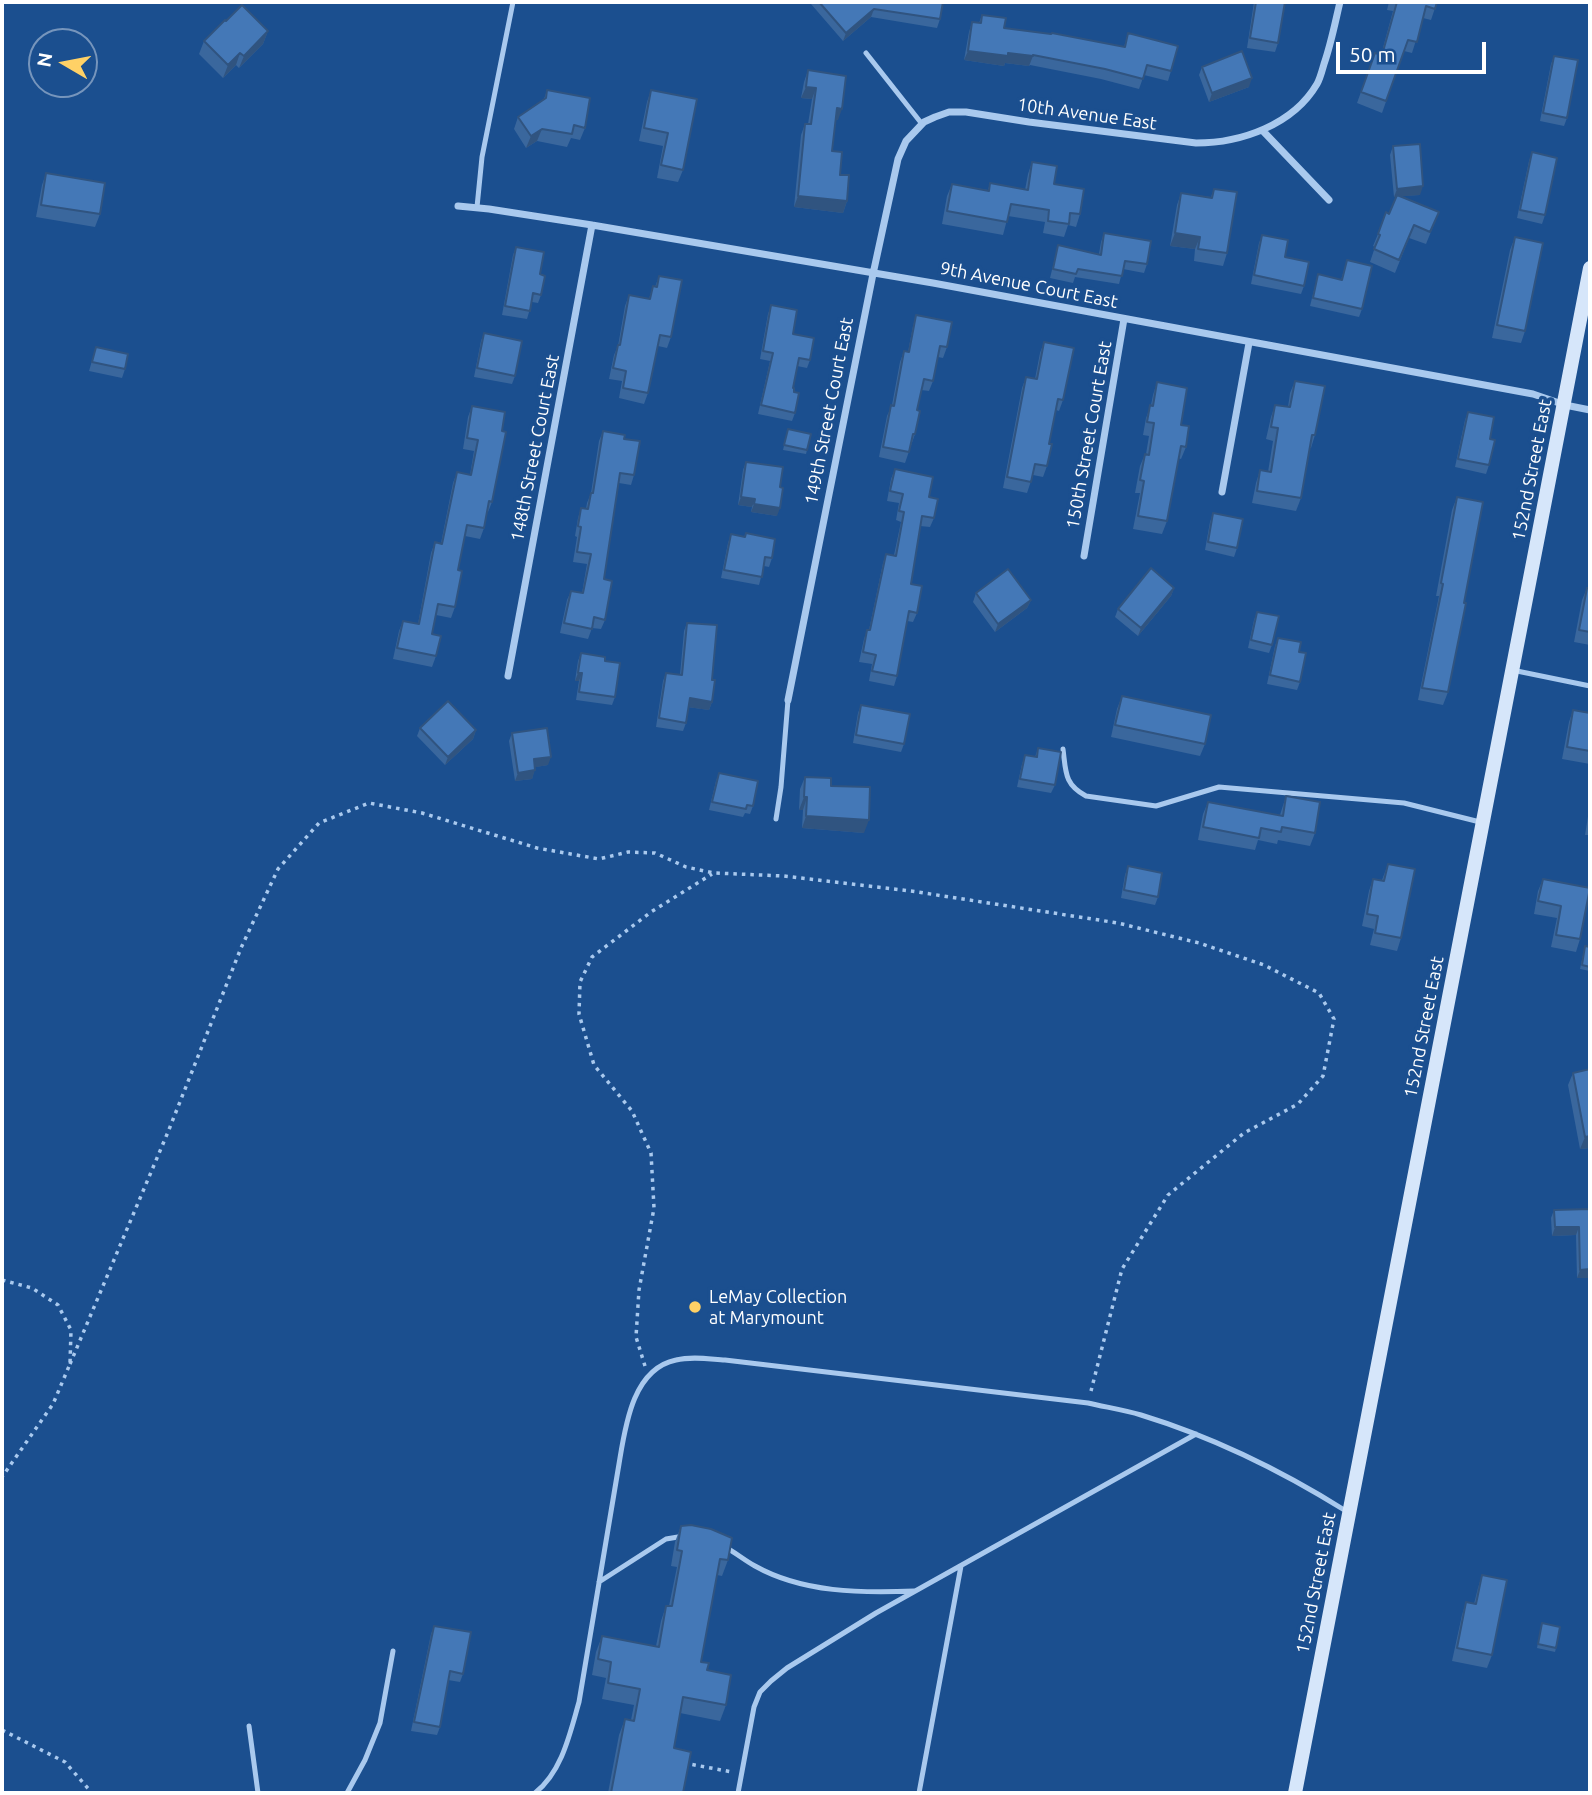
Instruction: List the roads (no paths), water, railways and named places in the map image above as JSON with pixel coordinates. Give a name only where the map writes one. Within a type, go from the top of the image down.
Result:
[{"type":"main road","name":"152nd Street East","points":[[1295,1793],[1590,268]]},
{"type":"street","name":"10th Avenue East","points":[[913,132],[935,117],[949,112],[966,112],[1196,143],[1211,143],[1247,135],[1262,130],[1295,110],[1318,83],[1331,44],[1340,2]]},
{"type":"street","points":[[1262,130],[1329,200]]},
{"type":"street","name":"149th Street Court East","points":[[788,700],[898,159],[913,132]]},
{"type":"street","name":"9th Avenue Court East","points":[[458,206],[592,225],[933,283],[1533,394],[1590,410]]},
{"type":"street","name":"148th Street Court East","points":[[508,676],[592,225]]},
{"type":"street","name":"150th Street Court East","points":[[1084,556],[1124,319]]},
{"type":"street","points":[[1222,492],[1249,343]]},
{"type":"lane","points":[[477,207],[482,157],[513,2]]},
{"type":"lane","points":[[866,53],[922,124]]},
{"type":"lane","points":[[1512,670],[1590,686]]},
{"type":"lane","points":[[776,819],[788,700]]},
{"type":"lane","points":[[1063,749],[1068,783],[1086,796],[1156,806],[1219,787],[1404,803],[1483,822]]},
{"type":"lane","points":[[535,1793],[553,1774],[569,1740],[579,1702],[626,1425],[634,1397],[660,1365],[693,1358],[1088,1403],[1139,1415],[1196,1434],[1268,1467],[1349,1512]]},
{"type":"lane","points":[[738,1793],[754,1707],[760,1692],[787,1668],[917,1590],[1196,1434]]},
{"type":"lane","points":[[599,1582],[666,1539],[696,1537]]},
{"type":"lane","points":[[718,1544],[754,1566],[783,1578],[824,1588],[871,1592],[917,1590]]},
{"type":"lane","points":[[919,1793],[961,1566]]},
{"type":"lane","points":[[347,1793],[365,1760],[380,1723],[393,1651]]},
{"type":"lane","points":[[249,1726],[258,1793]]},
{"type":"place","name":"LeMay Collection at Marymount","points":[[695,1307]]}]
